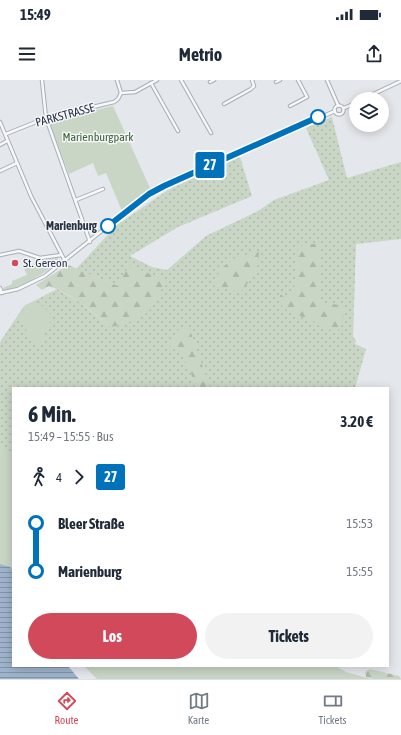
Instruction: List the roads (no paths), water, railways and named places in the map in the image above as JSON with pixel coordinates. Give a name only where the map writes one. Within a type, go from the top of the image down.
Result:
[{"type":"street","points":[[42,80],[46,118],[90,242]]},
{"type":"street","points":[[117,80],[121,93],[135,92],[157,80]]},
{"type":"street","points":[[181,80],[211,133]]},
{"type":"street","points":[[210,82],[214,80]]},
{"type":"street","points":[[224,104],[251,89],[254,86],[252,80]]},
{"type":"street","points":[[276,82],[280,80]]},
{"type":"street","points":[[290,106],[307,97],[298,80]]},
{"type":"street","points":[[328,80],[338,105],[344,108]]},
{"type":"street","points":[[378,92],[401,81]]},
{"type":"street","points":[[151,84],[178,131]]},
{"type":"street","name":"PARKSTRASSE","points":[[6,134],[46,118],[114,102],[118,99],[121,93]]},
{"type":"street","points":[[0,288],[1,293],[14,290],[37,281],[90,242],[133,206],[164,186],[335,111],[338,105]]},
{"type":"street","points":[[335,111],[340,114],[343,112],[344,108],[349,106]]},
{"type":"street","points":[[0,122],[17,163],[65,261]]},
{"type":"street","points":[[0,145],[7,141]]},
{"type":"street","points":[[0,171],[17,163]]},
{"type":"street","points":[[76,200],[103,189]]},
{"type":"street","points":[[0,255],[18,251],[40,258],[61,255]]},
{"type":"water","points":[[0,564],[12,569],[12,667],[69,667],[79,679],[0,679]]},
{"type":"place","name":"Marienburg","points":[[108,226]]},
{"type":"place","name":"St. Gereon","points":[[15,263]]},
{"type":"park label","name":"Marienburgpark","points":[[98,137]]}]
